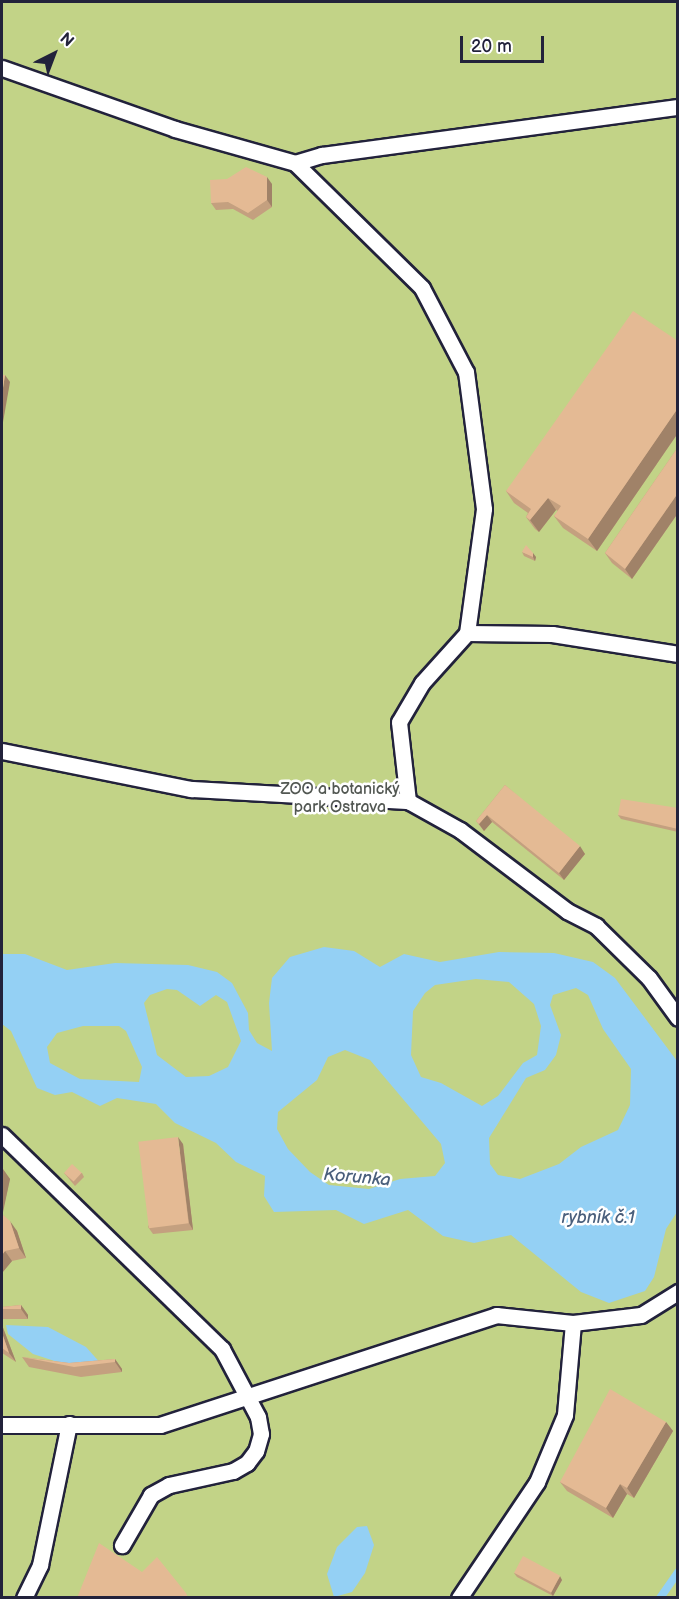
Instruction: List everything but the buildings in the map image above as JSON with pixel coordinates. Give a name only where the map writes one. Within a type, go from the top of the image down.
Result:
[{"type":"lane","points":[[2,68],[175,129],[295,163],[422,288],[466,372],[484,509],[467,633],[422,683],[399,722],[408,801]]},
{"type":"lane","points":[[295,163],[322,155],[678,107]]},
{"type":"lane","points":[[467,633],[552,634],[678,654]]},
{"type":"lane","points":[[2,750],[191,789],[408,801],[460,831],[567,911],[596,926],[649,978],[678,1018]]},
{"type":"lane","points":[[2,1135],[222,1349],[249,1396],[261,1434],[256,1451],[247,1463],[233,1471],[169,1485],[151,1495],[122,1545]]},
{"type":"lane","points":[[2,1425],[159,1425],[496,1315],[573,1323],[641,1316],[678,1292]]},
{"type":"lane","points":[[459,1598],[537,1482],[565,1415],[573,1323]]},
{"type":"lane","points":[[24,1598],[40,1565],[69,1424]]},
{"type":"green space","name":"ZOO a botanický park Ostrava","points":[[2,2],[677,2],[677,1598],[2,1598]]},
{"type":"water","name":"rybník č.1","points":[[324,947],[354,951],[380,967],[404,954],[440,962],[499,952],[554,953],[593,962],[615,978],[677,1061],[677,1212],[666,1229],[654,1277],[645,1291],[609,1303],[581,1292],[511,1235],[474,1243],[443,1236],[408,1210],[364,1224],[336,1210],[274,1212],[264,1196],[265,1176],[236,1162],[216,1143],[175,1123],[156,1104],[117,1098],[100,1106],[72,1092],[55,1095],[37,1088],[11,1031],[2,1024],[2,954],[25,954],[67,970],[115,963],[188,965],[217,972],[232,983],[248,1013],[249,1030],[257,1043],[272,1051],[269,1003],[272,978],[290,957]],"holes":[[[476,979],[509,982],[534,1004],[541,1026],[537,1055],[523,1063],[498,1096],[482,1106],[441,1083],[421,1077],[411,1055],[413,1011],[425,993],[435,985]],[[576,988],[588,995],[603,1029],[631,1069],[630,1105],[618,1130],[581,1147],[559,1164],[520,1179],[498,1175],[490,1164],[489,1138],[526,1078],[545,1070],[556,1055],[561,1035],[550,1005],[553,995]],[[167,989],[177,990],[200,1006],[216,995],[227,1002],[241,1041],[228,1067],[209,1076],[186,1077],[157,1055],[144,1003],[150,995]],[[83,1026],[119,1026],[126,1031],[142,1067],[139,1082],[80,1079],[50,1063],[47,1047],[57,1033]],[[345,1050],[370,1060],[441,1144],[445,1163],[435,1176],[400,1179],[369,1189],[329,1185],[310,1172],[288,1149],[277,1129],[278,1112],[317,1080],[328,1057]]]},
{"type":"water","points":[[6,1325],[48,1327],[86,1347],[103,1366],[70,1366],[33,1354],[8,1334]]},
{"type":"water","points":[[367,1526],[374,1545],[365,1573],[352,1592],[334,1597],[327,1574],[337,1547],[357,1527]]},
{"type":"waterway","points":[[660,1598],[678,1572]]},
{"type":"water label","name":"Korunka","points":[[357,1178]]}]
